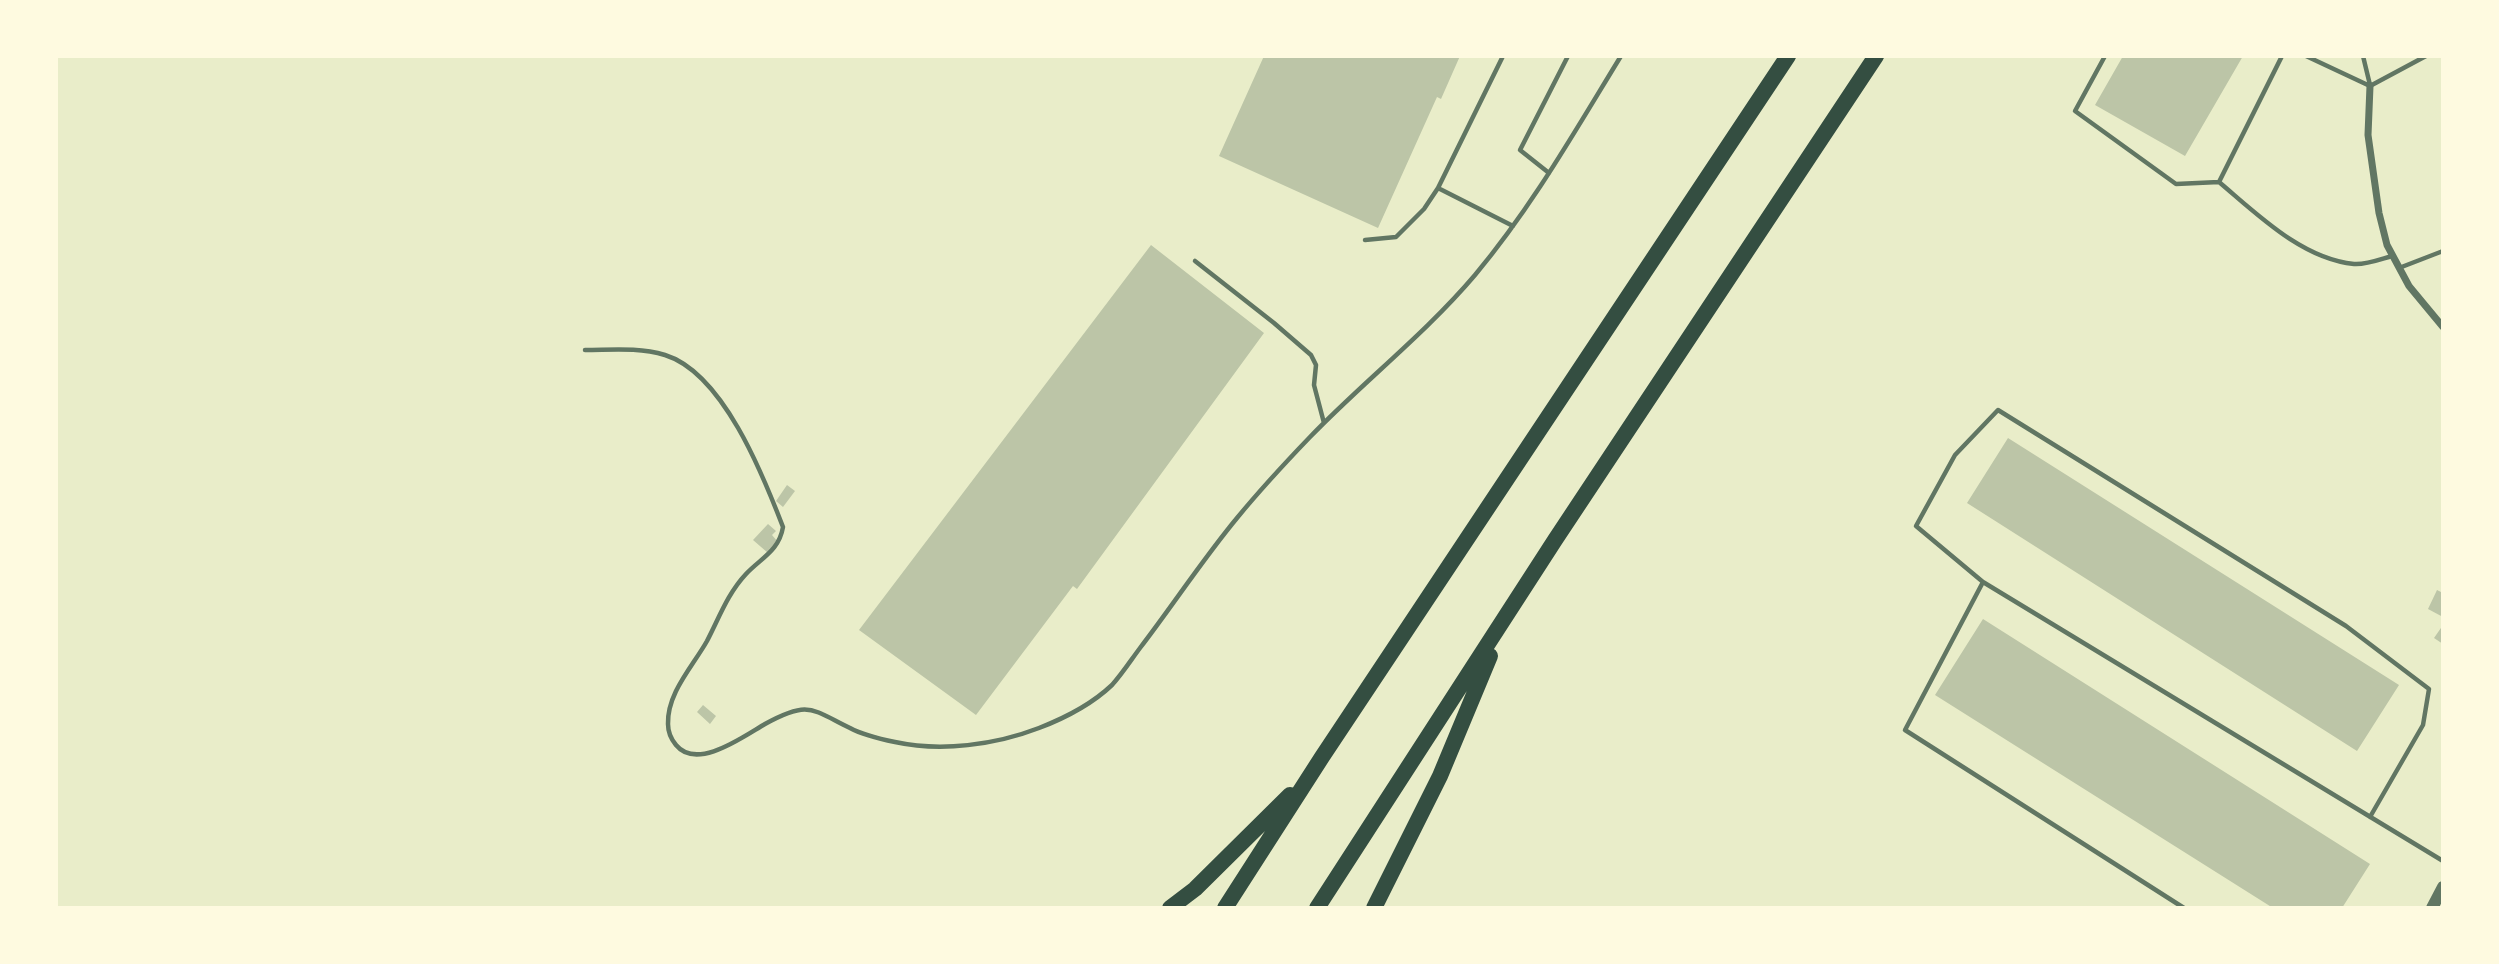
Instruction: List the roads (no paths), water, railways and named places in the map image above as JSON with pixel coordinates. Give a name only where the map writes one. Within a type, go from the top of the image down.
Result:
[{"type":"highway","points":[[1225,908],[1787,56]]},
{"type":"highway","points":[[1317,908],[1876,56]]},
{"type":"highway","points":[[1374,908],[1440,776],[1505,618]]},
{"type":"highway","points":[[1170,908],[1195,888],[1312,774]]},
{"type":"street","points":[[2370,86],[2368,135],[2379,213],[2387,245],[2409,286],[2443,327]]},
{"type":"street","points":[[2432,908],[2443,887]]},
{"type":"lane","points":[[1365,240],[1396,237],[1424,208],[1438,188],[1503,56]]},
{"type":"lane","points":[[1549,173],[1520,150],[1568,56]]},
{"type":"lane","points":[[585,351],[637,349],[667,356],[685,366],[713,392],[744,437],[783,527],[781,539],[771,553],[746,575],[728,600],[675,696],[667,725],[671,738],[680,750],[691,755],[721,748],[776,718],[801,709],[818,710],[853,730],[896,742],[935,747],[980,743],[1036,730],[1076,711],[1111,686],[1236,519],[1324,423],[1473,276],[1513,226],[1549,173],[1620,56]]},
{"type":"lane","points":[[2105,56],[2075,111],[2176,184],[2220,182],[2285,235],[2323,256],[2356,264],[2393,256]]},
{"type":"lane","points":[[2220,182],[2282,56]]},
{"type":"lane","points":[[2306,56],[2370,86]]},
{"type":"lane","points":[[2363,56],[2370,86]]},
{"type":"lane","points":[[2370,86],[2426,56]]},
{"type":"lane","points":[[1438,188],[1513,226]]},
{"type":"lane","points":[[2399,268],[2443,251]]},
{"type":"lane","points":[[1195,261],[1311,355],[1316,365],[1314,385],[1324,423]]},
{"type":"lane","points":[[2370,817],[2423,725],[2429,689],[2346,626],[1998,410],[1955,455],[1916,526],[1983,582],[2370,817],[2443,861]]},
{"type":"lane","points":[[1983,582],[1905,730],[2184,908]]}]
